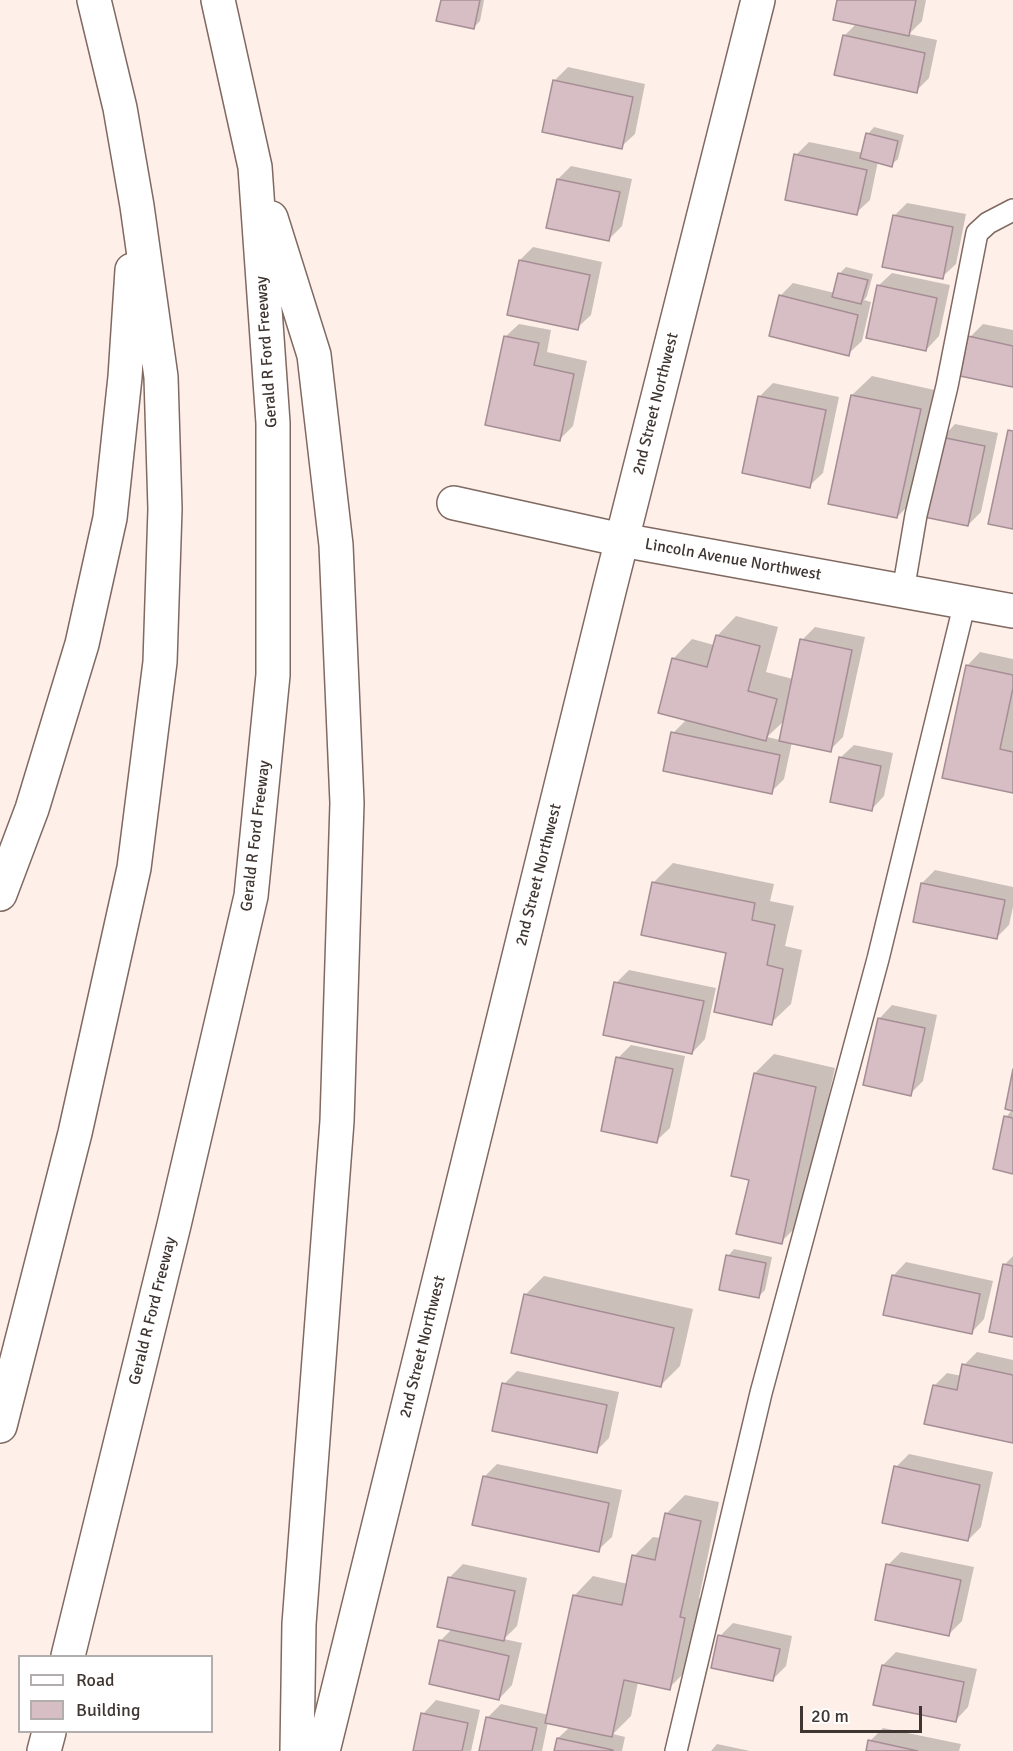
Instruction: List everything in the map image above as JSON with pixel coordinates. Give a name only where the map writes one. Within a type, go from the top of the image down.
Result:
[{"type":"main road","points":[[0,1426],[75,1132],[134,868],[160,662],[165,509],[161,377],[120,108],[94,0]]},
{"type":"main road","name":"Gerald R Ford Freeway","points":[[68,1655],[172,1236],[251,896],[273,675],[273,423],[255,167],[218,0]]},
{"type":"main road","name":"2nd Street Northwest","points":[[323,1751],[758,0]]},
{"type":"main road","points":[[255,167],[314,355],[336,545],[347,803],[337,1121],[299,1624],[297,1751]]},
{"type":"main road","points":[[0,894],[32,809],[82,644],[110,518],[125,377],[136,206]]},
{"type":"main road","name":"Lincoln Avenue Northwest","points":[[454,503],[622,540],[1013,611]]},
{"type":"main road","points":[[44,1751],[48,1733]]},
{"type":"lane","points":[[903,591],[916,515],[947,387],[977,233],[988,223],[1013,210]]},
{"type":"lane","points":[[676,1751],[761,1393],[878,959],[965,602]]},
{"type":"building","points":[[441,0],[480,0],[474,29],[436,21]]},
{"type":"building","points":[[837,0],[916,0],[909,36],[833,20]]},
{"type":"building","points":[[843,35],[925,53],[917,93],[834,75]]},
{"type":"building","points":[[553,80],[633,97],[622,149],[542,132]]},
{"type":"building","points":[[866,133],[898,141],[892,167],[860,158]]},
{"type":"building","points":[[794,154],[867,170],[857,215],[785,200]]},
{"type":"building","points":[[557,179],[620,192],[609,241],[546,228]]},
{"type":"building","points":[[893,215],[953,227],[943,279],[882,267]]},
{"type":"building","points":[[519,260],[590,275],[578,330],[507,315]]},
{"type":"building","points":[[838,273],[868,280],[861,304],[832,297]]},
{"type":"building","points":[[877,285],[937,298],[926,351],[866,338]]},
{"type":"building","points":[[779,295],[858,315],[849,356],[769,336]]},
{"type":"building","points":[[504,336],[539,343],[534,365],[574,374],[560,441],[485,425]]},
{"type":"building","points":[[968,336],[1013,346],[1013,387],[960,376]]},
{"type":"building","points":[[851,395],[921,409],[897,518],[828,504]]},
{"type":"building","points":[[758,396],[826,410],[810,488],[742,473]]},
{"type":"building","points":[[1008,430],[1013,431],[1013,529],[988,524]]},
{"type":"building","points":[[941,437],[985,446],[968,526],[924,517]]},
{"type":"building","points":[[716,635],[760,646],[748,691],[777,699],[766,741],[658,713],[672,658],[707,667]]},
{"type":"building","points":[[800,639],[852,650],[831,752],[779,741]]},
{"type":"building","points":[[966,665],[1013,675],[1013,688],[1000,749],[1013,752],[1013,793],[942,778]]},
{"type":"building","points":[[671,732],[780,755],[772,794],[663,771]]},
{"type":"building","points":[[839,757],[881,766],[872,811],[830,802]]},
{"type":"building","points":[[652,882],[755,903],[752,920],[775,925],[767,965],[783,969],[772,1025],[714,1012],[726,953],[641,935]]},
{"type":"building","points":[[921,883],[1005,900],[997,939],[913,922]]},
{"type":"building","points":[[614,982],[704,1001],[692,1054],[603,1035]]},
{"type":"building","points":[[878,1018],[925,1028],[911,1096],[863,1085]]},
{"type":"building","points":[[616,1057],[673,1069],[657,1143],[601,1131]]},
{"type":"building","points":[[1013,1069],[1013,1111],[1005,1109]]},
{"type":"building","points":[[754,1073],[816,1087],[782,1244],[736,1234],[749,1180],[731,1176]]},
{"type":"building","points":[[1004,1116],[1013,1118],[1013,1174],[993,1169]]},
{"type":"building","points":[[726,1255],[766,1263],[759,1298],[719,1290]]},
{"type":"building","points":[[1003,1264],[1013,1266],[1013,1337],[989,1332]]},
{"type":"building","points":[[892,1275],[980,1294],[972,1334],[883,1315]]},
{"type":"building","points":[[524,1294],[674,1328],[661,1387],[511,1353]]},
{"type":"building","points":[[962,1364],[1013,1375],[1013,1443],[924,1424],[933,1385],[957,1390]]},
{"type":"building","points":[[502,1383],[607,1405],[597,1453],[492,1431]]},
{"type":"building","points":[[894,1466],[980,1485],[968,1541],[882,1523]]},
{"type":"building","points":[[483,1476],[609,1503],[599,1552],[472,1525]]},
{"type":"building","points":[[665,1513],[701,1521],[680,1617],[685,1618],[670,1690],[624,1680],[612,1737],[545,1723],[573,1595],[622,1605],[632,1555],[655,1560]]},
{"type":"building","points":[[886,1564],[961,1580],[949,1636],[875,1620]]},
{"type":"building","points":[[448,1577],[515,1591],[504,1641],[437,1627]]},
{"type":"building","points":[[718,1635],[780,1649],[773,1681],[711,1668]]},
{"type":"building","points":[[439,1640],[509,1656],[499,1700],[429,1684]]},
{"type":"building","points":[[882,1665],[964,1682],[956,1722],[873,1705]]},
{"type":"building","points":[[421,1713],[468,1723],[462,1751],[413,1751]]},
{"type":"building","points":[[486,1717],[537,1728],[532,1751],[479,1751]]},
{"type":"building","points":[[557,1738],[613,1750],[613,1751],[554,1751]]},
{"type":"building","points":[[868,1740],[918,1751],[866,1751]]}]
